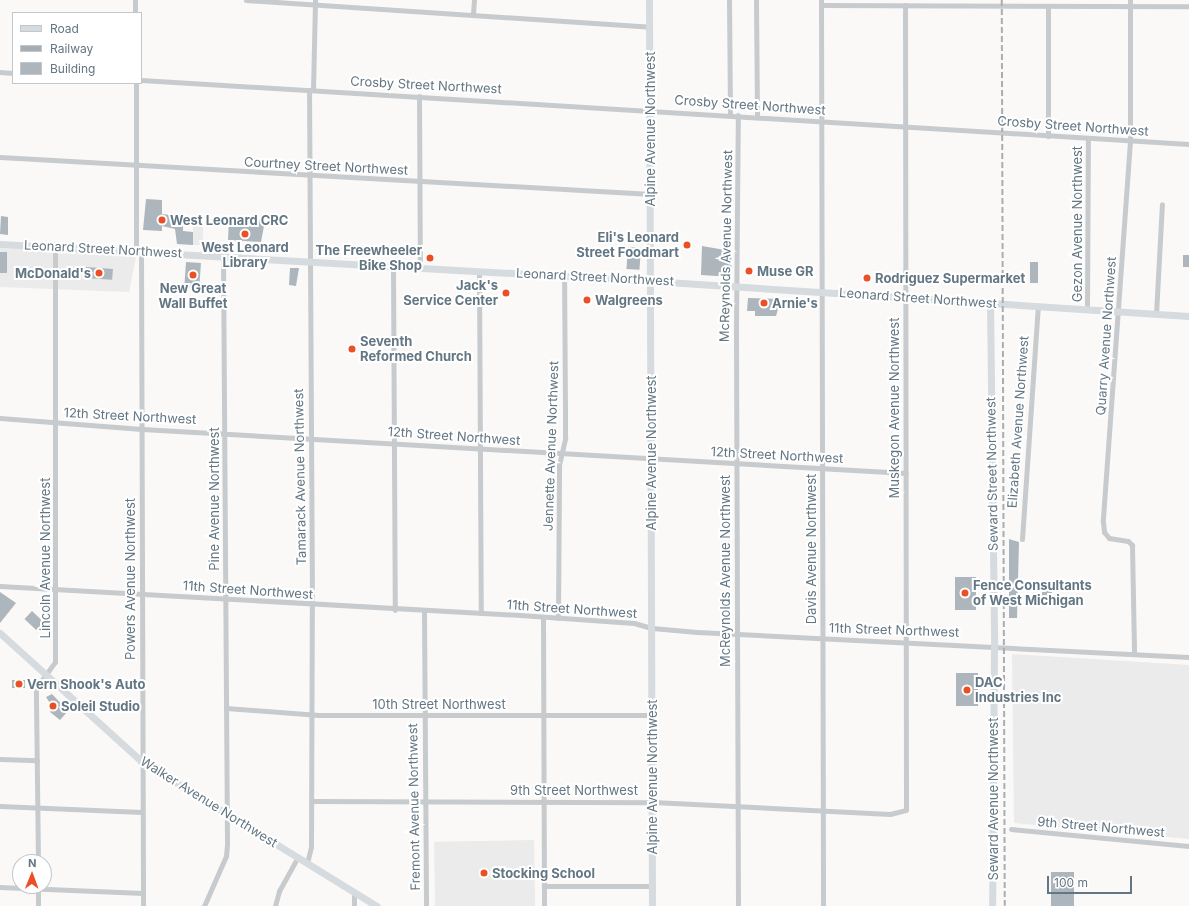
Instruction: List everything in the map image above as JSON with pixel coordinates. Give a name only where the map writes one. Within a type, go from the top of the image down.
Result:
[{"type":"main road","name":"Alpine Avenue Northwest","points":[[650,0],[653,802],[652,906]]},
{"type":"main road","name":"Leonard Street Northwest","points":[[0,244],[736,286],[1189,316]]},
{"type":"main road","name":"Seward Street Northwest","points":[[990,302],[994,645]]},
{"type":"main road","name":"Walker Avenue Northwest","points":[[0,633],[141,761],[377,906]]},
{"type":"main road","name":"Seward Avenue Northwest","points":[[992,906],[994,645]]},
{"type":"street","points":[[135,0],[135,12]]},
{"type":"street","points":[[246,0],[315,2],[650,27]]},
{"type":"street","points":[[474,0],[474,14]]},
{"type":"street","points":[[730,0],[730,115]]},
{"type":"street","points":[[756,0],[757,116]]},
{"type":"street","name":"Tamarack Avenue Northwest","points":[[307,863],[311,848],[312,605],[308,176],[315,2]]},
{"type":"street","points":[[821,2],[1048,6],[1130,3],[1189,6]]},
{"type":"street","name":"Davis Avenue Northwest","points":[[821,2],[820,292],[823,906]]},
{"type":"street","name":"Muskegon Avenue Northwest","points":[[906,810],[907,643],[904,297],[905,125],[909,3]]},
{"type":"street","name":"Quarry Avenue Northwest","points":[[1130,3],[1130,141],[1103,522],[1104,532],[1109,538],[1128,541],[1132,545],[1134,653]]},
{"type":"street","points":[[1048,6],[1048,136]]},
{"type":"street","points":[[0,72],[12,73]]},
{"type":"street","name":"Crosby Street Northwest","points":[[142,80],[905,125],[1048,136],[1189,144]]},
{"type":"street","name":"Powers Avenue Northwest","points":[[136,84],[142,429],[141,761],[143,906]]},
{"type":"street","points":[[419,96],[420,268]]},
{"type":"street","name":"McReynolds Avenue Northwest","points":[[738,115],[736,286],[738,906]]},
{"type":"street","name":"Gezon Avenue Northwest","points":[[1087,309],[1088,138]]},
{"type":"street","name":"Courtney Street Northwest","points":[[0,158],[650,194]]},
{"type":"street","points":[[1156,314],[1162,204]]},
{"type":"street","name":"Lincoln Avenue Northwest","points":[[38,854],[36,688],[55,662],[55,247]]},
{"type":"street","name":"Pine Avenue Northwest","points":[[204,906],[226,856],[226,599],[223,256]]},
{"type":"street","points":[[393,266],[395,610]]},
{"type":"street","points":[[479,271],[481,613]]},
{"type":"street","name":"Jennette Avenue Northwest","points":[[558,618],[559,465],[562,453],[565,409],[564,276]]},
{"type":"street","name":"Elizabeth Avenue Northwest","points":[[1022,538],[1038,306]]},
{"type":"street","name":"12th Street Northwest","points":[[0,418],[142,429],[394,443],[480,450],[562,453],[906,473]]},
{"type":"street","name":"11th Street Northwest","points":[[0,586],[56,588],[141,595],[395,610],[543,617],[634,623],[652,628],[736,634],[907,643],[994,645],[1189,657]]},
{"type":"street","name":"Fremont Avenue Northwest","points":[[424,611],[426,906]]},
{"type":"street","points":[[543,617],[542,715],[544,906]]},
{"type":"street","name":"10th Street Northwest","points":[[226,708],[311,715],[652,716]]},
{"type":"street","points":[[0,758],[37,760]]},
{"type":"street","name":"9th Street Northwest","points":[[311,801],[653,802],[897,814],[906,810]]},
{"type":"street","points":[[0,806],[142,812]]},
{"type":"street","name":"9th Street Northwest","points":[[1011,829],[1189,846]]},
{"type":"street","points":[[275,906],[279,891],[298,857]]},
{"type":"street","points":[[544,886],[653,886]]},
{"type":"street","points":[[0,887],[12,887]]},
{"type":"street","points":[[52,889],[143,893]]},
{"type":"street","points":[[354,892],[354,906]]},
{"type":"street","points":[[38,894],[38,906]]},
{"type":"shaded area","points":[[193,217],[203,217],[203,245],[193,245]]},
{"type":"shaded area","points":[[0,248],[136,257],[129,292],[0,287]]},
{"type":"shaded area","points":[[1012,654],[1189,665],[1189,839],[1014,823]]},
{"type":"shaded area","name":"Stocking School","points":[[534,840],[535,906],[435,906],[434,842]]},
{"type":"building","name":"West Leonard CRC","points":[[146,199],[162,200],[162,214],[179,216],[178,225],[183,226],[183,231],[193,232],[193,245],[177,244],[175,229],[162,226],[162,231],[143,230]]},
{"type":"building","points":[[1,216],[8,217],[8,235],[0,234]]},
{"type":"building","name":"West Leonard Library","points":[[229,218],[262,220],[264,226],[261,242],[228,240]]},
{"type":"building","points":[[702,246],[731,251],[732,277],[701,275]]},
{"type":"building","points":[[628,247],[641,248],[639,270],[626,269]]},
{"type":"building","points":[[0,252],[7,252],[7,273],[0,273]]},
{"type":"building","points":[[1183,255],[1189,255],[1189,267],[1183,267]]},
{"type":"building","name":"New Great Wall Buffet","points":[[186,262],[201,263],[199,288],[184,287]]},
{"type":"building","points":[[1030,262],[1038,262],[1038,283],[1030,283]]},
{"type":"building","name":"McDonald's","points":[[86,267],[113,269],[112,280],[85,278]]},
{"type":"building","points":[[290,268],[299,268],[296,286],[289,285]]},
{"type":"building","name":"Arnie's","points":[[748,298],[781,299],[776,316],[755,316],[755,311],[747,311]]},
{"type":"building","points":[[1009,539],[1019,542],[1017,618],[1009,618]]},
{"type":"building","name":"Fence Consultants of West Michigan","points":[[955,577],[976,577],[976,610],[955,610]]},
{"type":"building","points":[[1042,580],[1052,580],[1052,599],[1042,599]]},
{"type":"building","points":[[0,592],[16,603],[0,623]]},
{"type":"building","points":[[32,611],[44,622],[36,630],[24,619]]},
{"type":"building","name":"DAC Industries Inc","points":[[956,673],[978,673],[978,706],[956,706]]},
{"type":"building","name":"Vern Shook's Auto","points":[[12,680],[25,680],[25,688],[12,688]]},
{"type":"building","points":[[52,694],[68,711],[60,720],[50,712],[53,708],[46,697]]},
{"type":"building","points":[[1051,872],[1074,872],[1074,906],[1051,906]]},
{"type":"railway","points":[[1002,0],[1005,906]]},
{"type":"place","name":"West Leonard CRC","points":[[162,220]]},
{"type":"place","name":"West Leonard Library","points":[[245,234]]},
{"type":"place","name":"Eli's Leonard Street Foodmart","points":[[687,245]]},
{"type":"place","name":"The Freewheeler Bike Shop","points":[[430,258]]},
{"type":"place","name":"Muse GR","points":[[749,271]]},
{"type":"place","name":"McDonald's","points":[[99,273]]},
{"type":"place","name":"New Great Wall Buffet","points":[[193,275]]},
{"type":"place","name":"Rodriguez Supermarket","points":[[867,278]]},
{"type":"place","name":"Jack's Service Center","points":[[506,293]]},
{"type":"place","name":"Walgreens","points":[[587,300]]},
{"type":"place","name":"Arnie's","points":[[764,303]]},
{"type":"place","name":"Seventh Reformed Church","points":[[352,349]]},
{"type":"place","name":"Fence Consultants of West Michigan","points":[[965,593]]},
{"type":"place","name":"Vern Shook's Auto","points":[[19,684]]},
{"type":"place","name":"DAC Industries Inc","points":[[967,690]]},
{"type":"place","name":"Soleil Studio","points":[[53,706]]},
{"type":"place","name":"Stocking School","points":[[484,873]]}]
